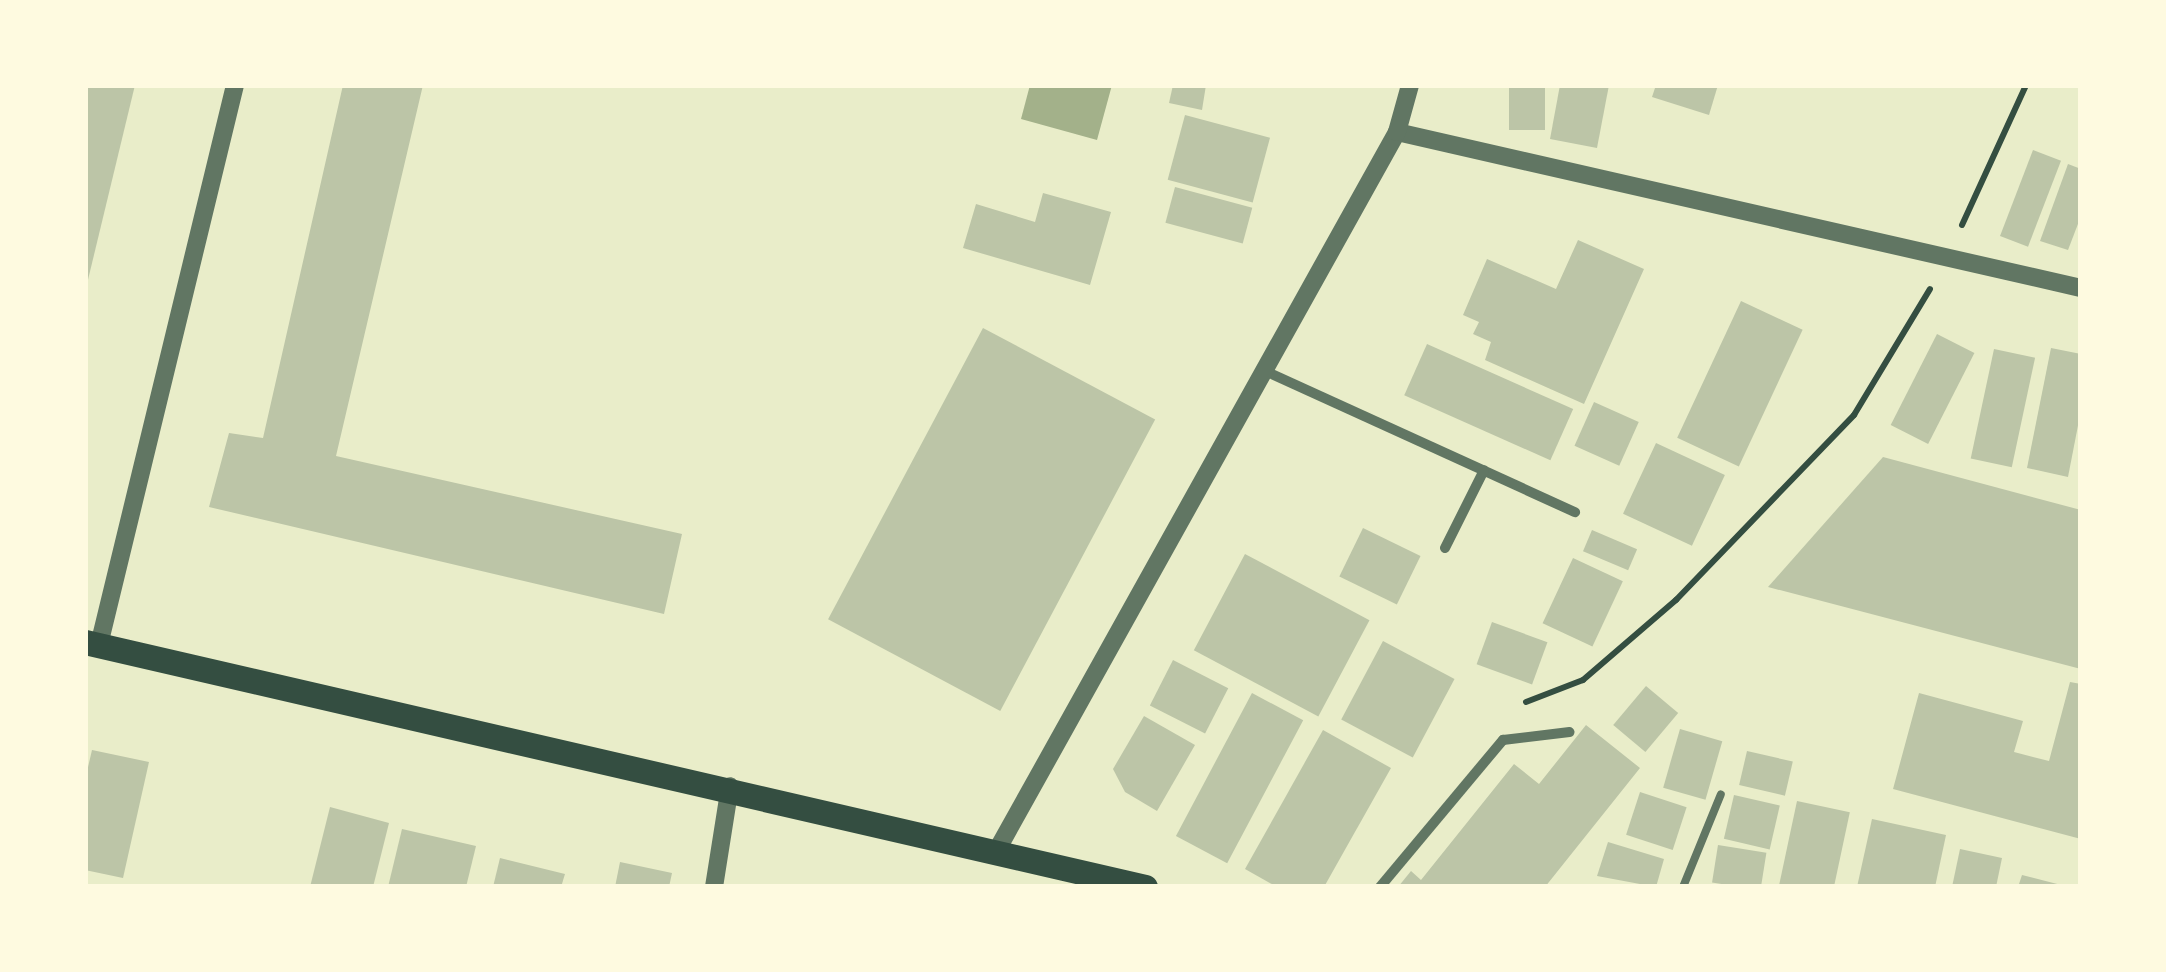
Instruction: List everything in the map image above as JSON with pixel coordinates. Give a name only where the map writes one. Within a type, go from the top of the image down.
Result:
[{"type":"main road","points":[[90,642],[730,786],[1145,887]]},
{"type":"street","points":[[90,642],[235,85]]},
{"type":"street","points":[[996,852],[1397,132],[1410,85]]},
{"type":"street","points":[[1397,132],[2081,288]]},
{"type":"street","points":[[1263,370],[1575,512]]},
{"type":"street","points":[[1446,548],[1484,470]]},
{"type":"street","points":[[1380,887],[1503,740],[1570,732]]},
{"type":"street","points":[[714,887],[730,786]]},
{"type":"lane","points":[[1682,887],[1721,794]]},
{"type":"path","points":[[1516,706],[1583,680],[1676,600],[1840,430],[1922,307],[1998,158],[2026,85]]},
{"type":"shaded area","points":[[1030,85],[1112,85],[1097,140],[1021,119]]},
{"type":"building","points":[[85,85],[135,85],[86,288],[85,288]]},
{"type":"building","points":[[343,85],[423,85],[336,456],[682,534],[664,614],[209,507],[229,433],[263,438]]},
{"type":"building","points":[[1173,85],[1206,85],[1202,110],[1169,103]]},
{"type":"building","points":[[1509,85],[1545,85],[1545,130],[1509,130]]},
{"type":"building","points":[[1560,85],[1609,85],[1597,148],[1550,139]]},
{"type":"building","points":[[1656,85],[1718,85],[1709,115],[1652,97]]},
{"type":"building","points":[[1185,115],[1270,138],[1253,202],[1168,180]]},
{"type":"building","points":[[2033,150],[2061,161],[2028,247],[2000,236]]},
{"type":"building","points":[[2068,164],[2081,169],[2081,216],[2068,250],[2040,241]]},
{"type":"building","points":[[1175,187],[1252,208],[1243,243],[1165,223]]},
{"type":"building","points":[[1043,193],[1111,212],[1090,285],[963,248],[976,204],[1035,222]]},
{"type":"building","points":[[1578,240],[1644,269],[1584,404],[1485,360],[1491,342],[1473,334],[1479,322],[1463,315],[1487,259],[1556,289]]},
{"type":"building","points":[[1741,301],[1803,330],[1739,467],[1677,438]]},
{"type":"building","points":[[983,328],[1155,420],[1000,711],[828,619]]},
{"type":"building","points":[[1937,334],[1974,353],[1928,444],[1891,425]]},
{"type":"building","points":[[1427,344],[1573,409],[1550,460],[1404,395]]},
{"type":"building","points":[[2051,348],[2081,354],[2081,410],[2068,477],[2027,468]]},
{"type":"building","points":[[1994,349],[2035,358],[2012,467],[1971,459]]},
{"type":"building","points":[[1594,402],[1639,422],[1619,466],[1574,446]]},
{"type":"building","points":[[1656,443],[1725,475],[1692,546],[1623,514]]},
{"type":"building","points":[[1883,457],[2081,510],[2081,669],[1768,587]]},
{"type":"building","points":[[1363,528],[1421,556],[1397,605],[1339,577]]},
{"type":"building","points":[[1592,530],[1637,549],[1628,570],[1583,551]]},
{"type":"building","points":[[1245,554],[1369,620],[1318,716],[1194,650]]},
{"type":"building","points":[[1573,558],[1623,581],[1592,646],[1543,623]]},
{"type":"building","points":[[1492,622],[1547,642],[1532,684],[1477,664]]},
{"type":"building","points":[[1383,641],[1455,679],[1413,758],[1341,720]]},
{"type":"building","points":[[1173,660],[1228,688],[1205,734],[1150,705]]},
{"type":"building","points":[[2070,682],[2081,684],[2081,839],[1893,789],[1919,693],[2023,721],[2014,752],[2049,761]]},
{"type":"building","points":[[1646,686],[1678,713],[1645,752],[1613,725]]},
{"type":"building","points":[[1252,693],[1303,720],[1227,863],[1176,836]]},
{"type":"building","points":[[1144,716],[1195,745],[1157,811],[1125,792],[1113,769]]},
{"type":"building","points":[[1586,725],[1640,768],[1545,887],[1398,887],[1411,871],[1421,880],[1514,764],[1539,784]]},
{"type":"building","points":[[1680,729],[1722,741],[1705,800],[1663,788]]},
{"type":"building","points":[[1323,730],[1391,768],[1324,887],[1277,887],[1245,869]]},
{"type":"building","points":[[92,750],[149,762],[123,878],[85,870],[85,780]]},
{"type":"building","points":[[1747,751],[1793,762],[1785,796],[1739,785]]},
{"type":"building","points":[[1640,792],[1687,807],[1673,850],[1626,835]]},
{"type":"building","points":[[1734,795],[1780,806],[1770,849],[1724,839]]},
{"type":"building","points":[[1797,801],[1850,812],[1834,887],[1779,887]]},
{"type":"building","points":[[330,807],[389,823],[373,887],[310,887]]},
{"type":"building","points":[[1872,819],[1946,835],[1935,887],[1857,887]]},
{"type":"building","points":[[402,829],[476,846],[466,887],[388,887]]},
{"type":"building","points":[[1608,842],[1664,859],[1656,887],[1597,876]]},
{"type":"building","points":[[1718,845],[1766,853],[1761,887],[1712,883]]},
{"type":"building","points":[[1960,849],[2002,858],[1996,887],[1952,887]]},
{"type":"building","points":[[500,858],[565,874],[561,887],[493,887]]},
{"type":"building","points":[[620,862],[672,873],[669,887],[615,887]]},
{"type":"building","points":[[2022,875],[2065,886],[2065,887],[2018,887]]}]
